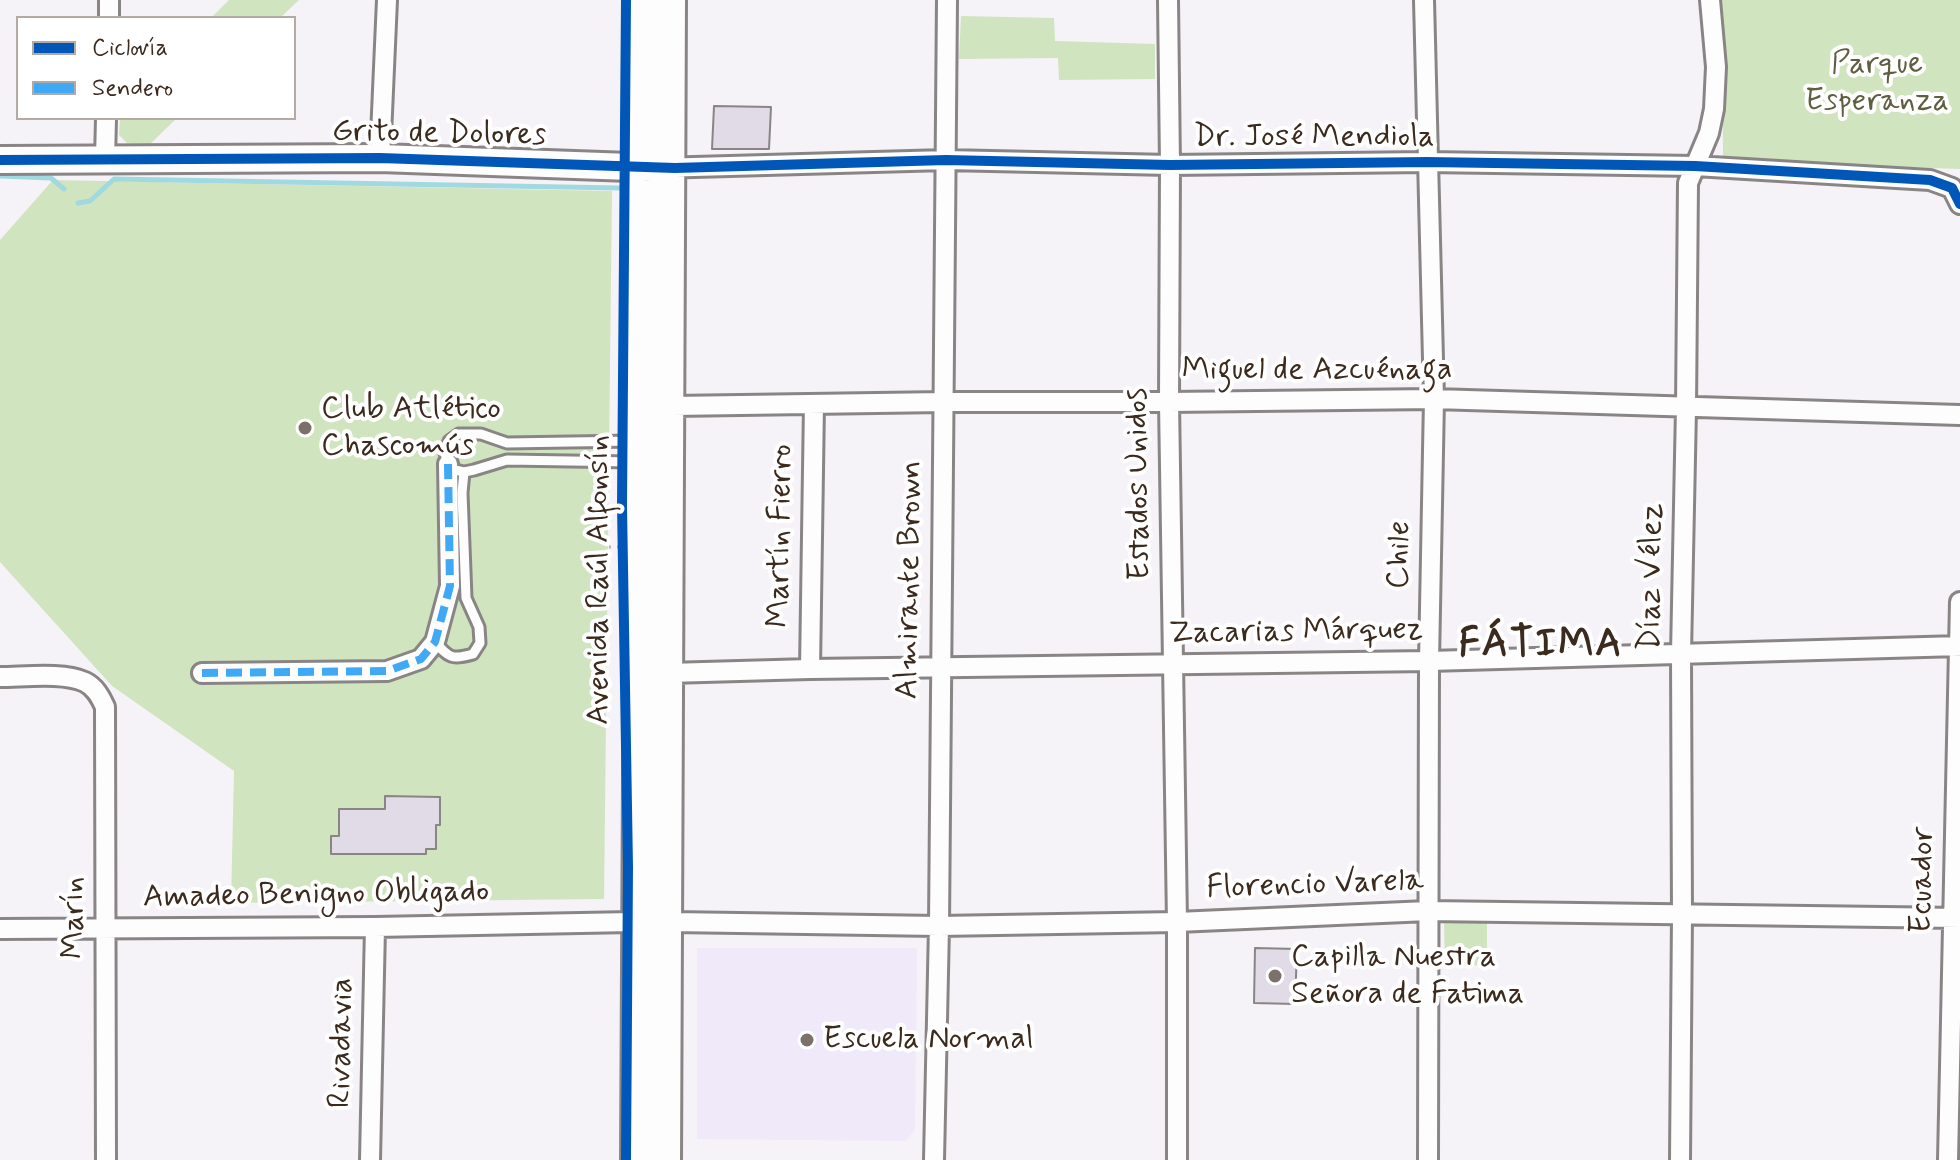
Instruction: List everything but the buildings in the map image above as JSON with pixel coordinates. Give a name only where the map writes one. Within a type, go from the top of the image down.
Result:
[{"type":"main road","name":"Avenida Raúl Alfonsín","points":[[652,1160],[658,0]]},
{"type":"main road","name":"Grito de Dolores","points":[[0,160],[380,158],[656,168]]},
{"type":"street","points":[[380,158],[387,0]]},
{"type":"street","name":"Avenida Raúl Alfonsín","points":[[631,1160],[632,922],[673,406],[656,168],[638,0]]},
{"type":"street","name":"Avenida Raúl Alfonsín","points":[[671,1160],[672,922],[634,441],[656,168],[676,0]]},
{"type":"street","name":"Almirante Brown","points":[[934,1160],[947,0]]},
{"type":"street","name":"Estados Unidos","points":[[1168,0],[1177,1160]]},
{"type":"street","name":"Chile","points":[[1424,0],[1434,399],[1429,661],[1428,1160]]},
{"type":"street","name":"Díaz Vélez","points":[[1680,1160],[1681,654],[1688,183],[1709,133],[1714,109],[1716,67],[1710,0]]},
{"type":"street","points":[[105,160],[106,120]]},
{"type":"street","name":"Dr. José Mendiola","points":[[656,168],[946,160],[1170,165],[1427,162],[1695,166],[1930,180],[1952,188],[1960,204]]},
{"type":"street","name":"Miguel de Azcuénaga","points":[[673,406],[1434,399],[1960,415]]},
{"type":"street","name":"Martín Fierro","points":[[810,669],[814,404]]},
{"type":"street","points":[[202,673],[387,671],[421,659],[435,642],[450,586],[456,468]]},
{"type":"street","name":"Ecuador","points":[[1948,1160],[1957,918],[1960,602]]},
{"type":"street","name":"Zacarias Márquez","points":[[653,674],[1429,661],[1960,646]]},
{"type":"street","name":"Marín","points":[[0,677],[62,677],[86,683],[98,692],[105,707],[106,1160]]},
{"type":"street","name":"Florencio Varela","points":[[672,922],[939,926],[1177,922],[1428,911],[1957,918]]},
{"type":"street","name":"Amadeo Benigno Obligado","points":[[0,929],[632,922]]},
{"type":"street","name":"Rivadavia","points":[[370,1160],[375,927]]},
{"type":"lane","points":[[435,642],[448,656],[459,658],[473,654],[480,643],[479,627],[466,598],[462,493],[456,468],[445,453],[449,441],[459,434],[481,434],[507,443],[634,441]]},
{"type":"lane","points":[[456,468],[474,470],[507,460],[634,462]]},
{"type":"path","points":[[622,533],[623,562]]},
{"type":"shaded area","name":"Escuela Normal","points":[[697,948],[917,948],[915,1131],[905,1141],[697,1139]]},
{"type":"green space","points":[[229,0],[299,0],[282,16],[213,16]]},
{"type":"green space","name":"Parque Esperanza","points":[[1722,0],[1960,0],[1960,169],[1723,161]]},
{"type":"green space","points":[[961,16],[1054,18],[1055,41],[1155,44],[1155,79],[1059,80],[1058,58],[959,59]]},
{"type":"green space","points":[[120,120],[175,120],[150,144],[127,143],[119,135]]},
{"type":"green space","name":"Club Atlético Chascomús","points":[[53,180],[612,191],[604,899],[231,903],[234,771],[112,686],[0,562],[0,240]]},
{"type":"green space","points":[[1453,913],[1487,913],[1487,965],[1445,966],[1444,921]]},
{"type":"waterway","points":[[0,176],[51,178],[64,189]]},
{"type":"waterway","points":[[78,203],[90,201],[114,179],[619,188]]},
{"type":"marked path","points":[[202,673],[387,671],[421,659],[435,642],[450,586],[448,464]]},
{"type":"cycle path","points":[[626,0],[622,506],[628,867],[626,1160]]},
{"type":"cycle path","points":[[0,160],[380,158],[675,168],[946,160],[1170,165],[1427,162],[1695,166],[1930,180],[1952,188],[1960,204]]},
{"type":"place","name":"Club Atlético Chascomús","points":[[305,428]]},
{"type":"place","name":"Capilla Nuestra Señora de Fatima","points":[[1275,976]]},
{"type":"place","name":"Escuela Normal","points":[[807,1040]]},
{"type":"district","name":"FÁTIMA","points":[[1541,647]]}]
